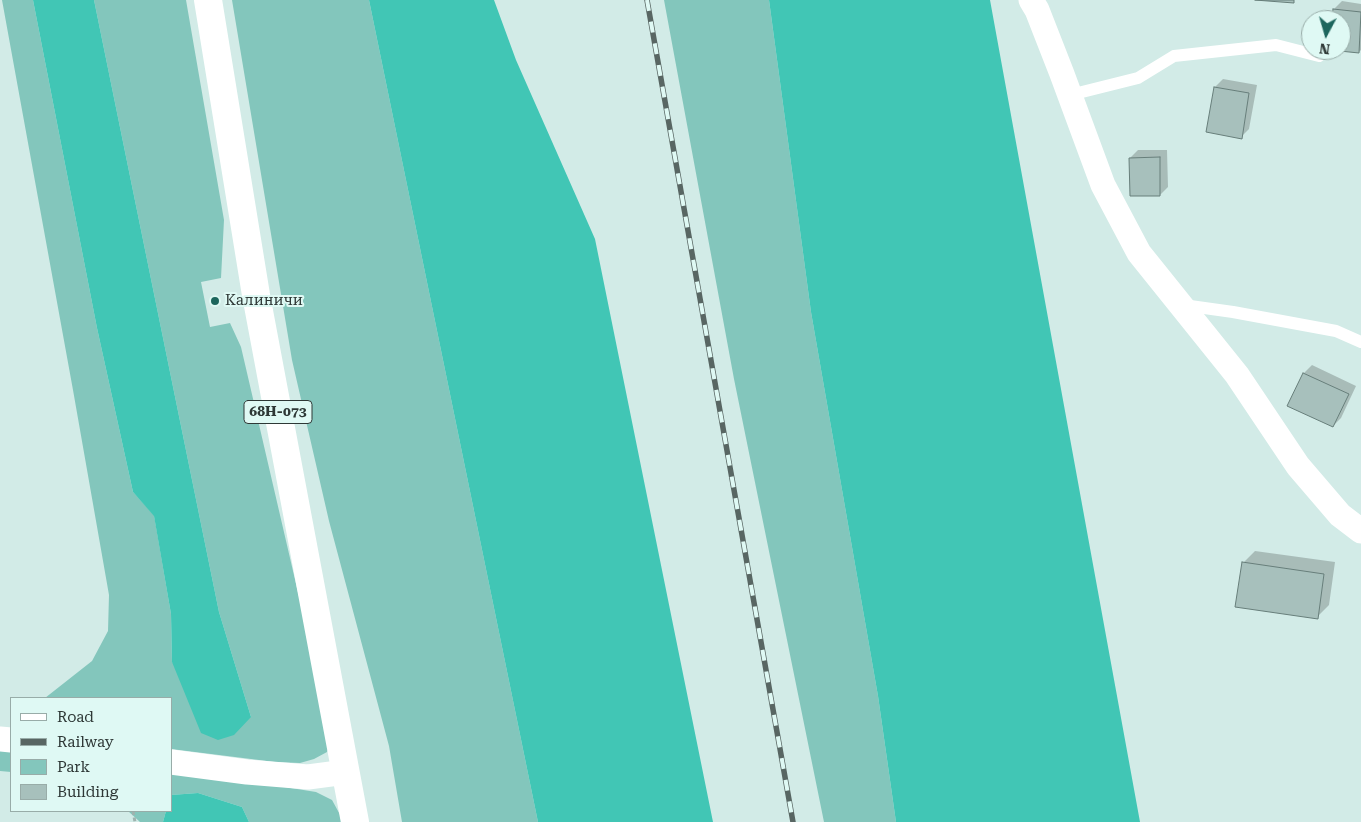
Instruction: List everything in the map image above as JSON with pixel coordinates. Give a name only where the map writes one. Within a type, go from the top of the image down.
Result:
[{"type":"main road","name":"68Н-073","points":[[208,0],[256,295],[355,822]]},
{"type":"street","points":[[1031,0],[1037,10],[1103,185],[1139,253],[1236,374],[1298,466],[1340,515],[1361,531]]},
{"type":"street","points":[[172,762],[248,772],[308,777],[346,772]]},
{"type":"lane","points":[[1070,95],[1138,78],[1174,56],[1276,45],[1301,51]]},
{"type":"lane","points":[[1180,304],[1336,331],[1361,342]]},
{"type":"green space","points":[[2,0],[33,0],[97,328],[133,492],[154,515],[171,614],[172,662],[251,717],[219,612],[94,0],[186,0],[224,220],[221,278],[201,282],[210,327],[230,323],[241,347],[332,739],[327,752],[314,759],[300,763],[275,762],[172,749],[172,697],[46,697],[92,661],[108,631],[109,595]]},
{"type":"green space","points":[[33,0],[94,0],[219,612],[251,717],[234,735],[218,740],[201,733],[172,662],[171,614],[154,516],[133,492],[97,328]]},
{"type":"green space","points":[[232,0],[369,0],[538,822],[402,822],[389,746],[329,521],[292,360]]},
{"type":"green space","points":[[369,0],[494,0],[516,60],[595,239],[713,822],[538,822]]},
{"type":"green space","points":[[664,0],[769,0],[811,312],[878,696],[896,822],[824,822],[734,379]]},
{"type":"green space","points":[[769,0],[990,0],[1140,822],[896,822],[878,696],[811,312]]},
{"type":"green space","points":[[0,743],[10,744],[10,772],[0,771]]},
{"type":"green space","points":[[172,769],[316,792],[332,800],[344,822],[249,822],[242,807],[198,793],[172,795]]},
{"type":"green space","points":[[198,793],[242,807],[249,822],[163,822],[166,812],[172,812],[172,795]]},
{"type":"green space","points":[[129,812],[166,812],[163,822],[140,822]]},
{"type":"building","points":[[1255,0],[1294,0],[1294,3]]},
{"type":"building","points":[[1351,11],[1361,12],[1359,53],[1351,52]]},
{"type":"building","points":[[1214,87],[1249,93],[1242,139],[1206,132]]},
{"type":"building","points":[[1160,157],[1160,196],[1130,196],[1129,158]]},
{"type":"building","points":[[1303,373],[1349,394],[1333,427],[1287,406]]},
{"type":"building","points":[[1242,562],[1324,574],[1318,619],[1235,607]]},
{"type":"railway","points":[[647,0],[793,822]]},
{"type":"place","name":"Калиничи","points":[[215,301]]}]
